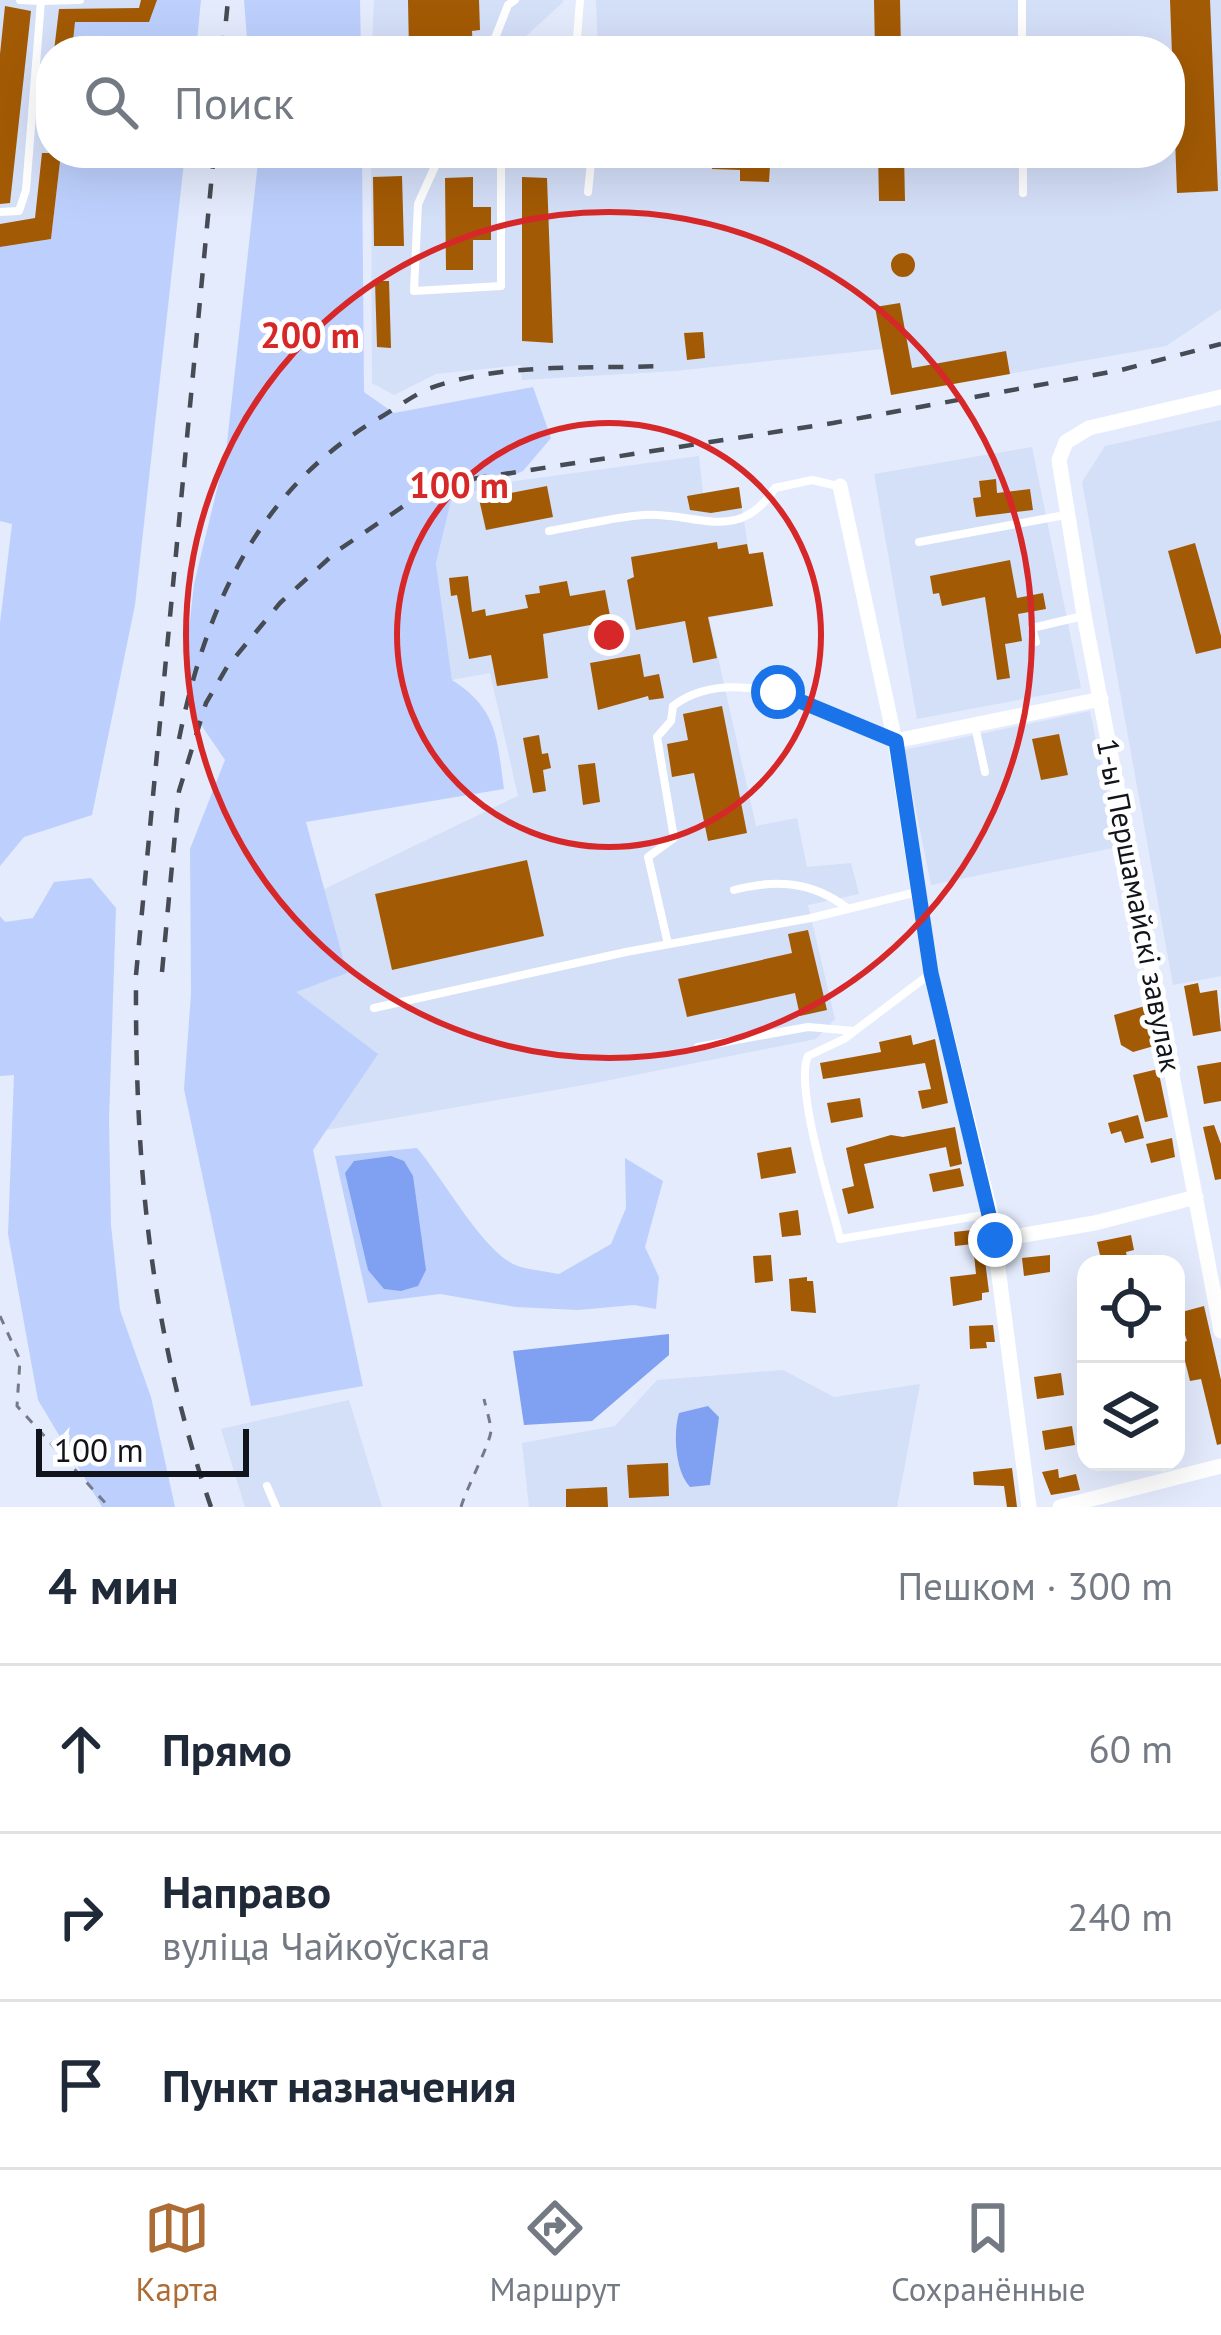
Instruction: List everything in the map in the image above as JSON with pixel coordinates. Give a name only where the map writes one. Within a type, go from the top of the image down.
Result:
[{"type":"street","name":"1-ы Першамайскі завулак","points":[[1221,398],[1089,428],[1066,442],[1059,460],[1084,615],[1221,1331]]},
{"type":"street","points":[[840,486],[896,741],[931,973],[991,1214],[1029,1507]]},
{"type":"street","points":[[896,741],[1101,699]]},
{"type":"street","points":[[995,1240],[1095,1223],[1196,1197]]},
{"type":"street","points":[[1060,1507],[1221,1466]]},
{"type":"lane","points":[[20,0],[80,0]]},
{"type":"lane","points":[[496,36],[508,5],[515,0]]},
{"type":"lane","points":[[577,36],[580,0]]},
{"type":"lane","points":[[1022,0],[1022,36]]},
{"type":"lane","points":[[38,36],[41,1]]},
{"type":"lane","points":[[0,212],[20,211],[26,190],[36,64]]},
{"type":"lane","points":[[434,168],[418,204],[414,291],[501,286],[501,168]]},
{"type":"lane","points":[[588,192],[590,168]]},
{"type":"lane","points":[[1023,168],[1023,193]]},
{"type":"lane","points":[[548,531],[648,514],[705,524],[744,518],[762,507],[775,488],[812,481],[840,486]]},
{"type":"lane","points":[[920,542],[1066,514]]},
{"type":"lane","points":[[1036,642],[1032,628],[1084,615]]},
{"type":"lane","points":[[668,944],[648,857],[674,838],[657,737],[670,721],[673,706],[682,699],[725,689],[778,692],[896,741]]},
{"type":"lane","points":[[975,724],[985,772]]},
{"type":"lane","points":[[734,890],[768,881],[807,886],[848,909]]},
{"type":"lane","points":[[374,1008],[919,892]]},
{"type":"lane","points":[[931,973],[855,1031],[808,1056],[802,1075],[840,1240],[991,1214]]},
{"type":"lane","points":[[698,1047],[808,1027],[855,1031]]},
{"type":"lane","points":[[267,1486],[276,1507]]},
{"type":"path","points":[[0,1316],[20,1360],[17,1406],[109,1507]]},
{"type":"path","points":[[461,1507],[489,1442],[484,1399]]},
{"type":"shaded area","points":[[0,0],[157,0],[149,22],[76,22],[74,36],[36,36],[36,168],[51,168],[51,239],[0,247]]},
{"type":"shaded area","points":[[157,0],[201,0],[197,36],[74,36],[75,22],[148,22]]},
{"type":"shaded area","points":[[244,0],[360,0],[361,36],[247,36]]},
{"type":"shaded area","points":[[374,0],[563,0],[526,36],[373,36]]},
{"type":"shaded area","points":[[596,0],[1221,0],[1221,309],[1166,346],[891,395],[882,349],[675,371],[522,380],[521,365],[436,374],[394,395],[372,383],[371,168],[1185,168],[1185,36],[597,36]]},
{"type":"shaded area","points":[[59,168],[183,168],[135,605],[92,815],[24,837],[0,866],[0,623],[12,524],[0,521],[0,247],[51,239]]},
{"type":"shaded area","points":[[257,168],[362,168],[364,392],[394,413],[533,387],[551,438],[523,471],[451,501],[436,563],[452,680],[487,714],[497,740],[504,789],[306,822],[347,973],[296,992],[378,1054],[313,1150],[363,1386],[251,1406],[184,1089],[191,994],[190,849],[225,760],[193,713],[187,647],[194,584],[226,452]]},
{"type":"shaded area","points":[[1221,420],[1221,976],[1173,985],[1082,482],[1105,446]]},
{"type":"shaded area","points":[[1032,447],[1081,688],[917,719],[874,474]]},
{"type":"shaded area","points":[[699,456],[703,493],[739,487],[749,554],[763,552],[773,606],[709,618],[756,826],[797,818],[807,867],[851,863],[859,894],[808,905],[835,1019],[816,1039],[326,1130],[295,991],[285,908],[518,796],[490,673],[452,680],[436,562],[451,501],[485,485]]},
{"type":"shaded area","points":[[1090,711],[1118,847],[931,885],[904,750]]},
{"type":"shaded area","points":[[91,878],[116,908],[109,1120],[111,1225],[120,1310],[151,1397],[175,1507],[102,1507],[38,1400],[8,1234],[14,1075],[0,1076],[0,916],[5,922],[33,918],[54,882]]},
{"type":"shaded area","points":[[417,1148],[500,1255],[518,1266],[559,1274],[611,1244],[626,1208],[625,1158],[663,1181],[645,1247],[659,1277],[656,1309],[634,1305],[578,1310],[516,1307],[440,1294],[368,1303],[335,1156]]},
{"type":"shaded area","points":[[783,1370],[834,1397],[920,1384],[897,1507],[529,1507],[522,1443],[615,1426],[657,1380]]},
{"type":"shaded area","points":[[349,1400],[382,1507],[245,1507],[221,1429]]},
{"type":"water","points":[[391,1156],[404,1161],[413,1176],[426,1270],[418,1286],[401,1291],[384,1289],[368,1270],[345,1173],[354,1161]]},
{"type":"water","points":[[669,1334],[669,1355],[592,1421],[524,1425],[513,1351]]},
{"type":"water","points":[[708,1406],[719,1417],[710,1485],[690,1487],[678,1462],[677,1421],[679,1413]]},
{"type":"building","points":[[141,0],[157,0],[149,22],[75,22],[74,36],[56,36],[59,9],[139,8]]},
{"type":"building","points":[[408,0],[479,0],[480,30],[472,31],[472,36],[409,36]]},
{"type":"building","points":[[874,0],[900,0],[901,36],[875,36]]},
{"type":"building","points":[[1170,0],[1210,0],[1218,191],[1177,193],[1176,168],[1185,168],[1185,36],[1171,36]]},
{"type":"building","points":[[5,6],[31,11],[10,203],[0,204],[0,54]]},
{"type":"building","points":[[40,168],[59,168],[51,239],[0,247],[0,224],[35,218]]},
{"type":"building","points":[[770,168],[769,182],[740,181],[740,170],[712,169]]},
{"type":"building","points":[[878,168],[904,168],[905,201],[879,201]]},
{"type":"building","points":[[402,176],[404,246],[374,246],[373,177]]},
{"type":"building","points":[[473,177],[473,207],[491,207],[491,240],[473,240],[473,270],[446,270],[445,178]]},
{"type":"building","points":[[522,177],[547,178],[553,343],[522,341]]},
{"type":"building","points":[[903,253],[912,256],[912,274],[903,277],[894,274],[891,265],[894,256]]},
{"type":"building","points":[[375,281],[389,281],[391,348],[377,347]]},
{"type":"building","points":[[900,303],[912,368],[1006,351],[1010,374],[891,395],[875,307]]},
{"type":"building","points":[[703,332],[705,358],[687,360],[684,333]]},
{"type":"building","points":[[996,479],[997,493],[1030,489],[1033,510],[976,517],[973,498],[981,497],[979,481]]},
{"type":"building","points":[[547,486],[553,517],[486,530],[479,499]]},
{"type":"building","points":[[739,487],[742,508],[711,513],[690,510],[687,496]]},
{"type":"building","points":[[717,542],[718,549],[747,544],[749,554],[763,552],[773,606],[708,617],[717,658],[693,663],[685,621],[636,630],[627,580],[634,577],[631,557]]},
{"type":"building","points":[[1195,543],[1221,636],[1221,648],[1196,654],[1168,551]]},
{"type":"building","points":[[1010,560],[1017,598],[1043,593],[1046,609],[1018,614],[1022,641],[1005,644],[1010,678],[997,680],[985,597],[942,606],[939,593],[933,594],[930,576]]},
{"type":"building","points":[[468,576],[472,612],[485,609],[486,616],[528,608],[525,595],[540,593],[539,586],[567,581],[570,596],[605,590],[611,621],[543,634],[548,678],[497,686],[491,655],[469,659],[457,595],[451,596],[449,578]]},
{"type":"building","points":[[640,654],[644,677],[659,674],[664,698],[649,700],[648,696],[598,710],[590,663]]},
{"type":"building","points":[[722,706],[747,833],[708,841],[694,773],[672,777],[667,744],[688,740],[683,714]]},
{"type":"building","points":[[1059,734],[1068,775],[1041,780],[1032,739]]},
{"type":"building","points":[[539,735],[542,754],[548,753],[551,768],[543,770],[546,791],[533,793],[523,738]]},
{"type":"building","points":[[595,763],[600,802],[583,805],[578,765]]},
{"type":"building","points":[[527,860],[544,936],[392,970],[375,894]]},
{"type":"building","points":[[808,930],[827,1010],[800,1016],[795,993],[687,1017],[678,979],[792,953],[788,934]]},
{"type":"building","points":[[1198,983],[1200,993],[1217,990],[1221,1031],[1193,1036],[1184,986]]},
{"type":"building","points":[[1145,1006],[1154,1046],[1133,1052],[1121,1045],[1114,1015]]},
{"type":"building","points":[[911,1035],[913,1045],[935,1039],[948,1103],[922,1109],[918,1091],[931,1089],[925,1063],[823,1079],[820,1063],[881,1052],[879,1042]]},
{"type":"building","points":[[1221,1062],[1221,1101],[1204,1104],[1197,1066]]},
{"type":"building","points":[[1158,1069],[1168,1117],[1145,1122],[1133,1075]]},
{"type":"building","points":[[860,1098],[863,1117],[831,1123],[827,1103]]},
{"type":"building","points":[[1138,1115],[1144,1138],[1125,1143],[1121,1131],[1111,1134],[1108,1123]]},
{"type":"building","points":[[1214,1125],[1221,1144],[1221,1179],[1215,1180],[1203,1127]]},
{"type":"building","points":[[955,1127],[962,1164],[950,1167],[946,1147],[864,1164],[874,1208],[848,1214],[842,1189],[854,1186],[846,1148],[891,1135]]},
{"type":"building","points":[[1172,1138],[1175,1157],[1151,1163],[1146,1144]]},
{"type":"building","points":[[791,1147],[796,1173],[761,1179],[757,1153]]},
{"type":"building","points":[[960,1168],[964,1186],[933,1192],[929,1174]]},
{"type":"building","points":[[798,1210],[801,1235],[782,1237],[779,1213]]},
{"type":"building","points":[[981,1229],[989,1292],[982,1293],[982,1300],[953,1306],[950,1277],[976,1274],[973,1244],[955,1246],[954,1232]]},
{"type":"building","points":[[1131,1235],[1134,1250],[1127,1255],[1100,1255],[1097,1242]]},
{"type":"building","points":[[771,1255],[773,1281],[755,1283],[753,1256]]},
{"type":"building","points":[[1050,1255],[1050,1272],[1024,1276],[1022,1258]]},
{"type":"building","points":[[789,1279],[813,1281],[816,1313],[791,1311]]},
{"type":"building","points":[[1204,1306],[1221,1380],[1221,1444],[1217,1445],[1201,1379],[1190,1381],[1185,1311]]},
{"type":"building","points":[[993,1325],[995,1342],[986,1342],[987,1348],[970,1349],[969,1326]]},
{"type":"building","points":[[1061,1373],[1064,1395],[1037,1399],[1034,1377]]},
{"type":"building","points":[[1072,1426],[1075,1445],[1045,1450],[1042,1431]]},
{"type":"building","points":[[668,1463],[669,1496],[629,1498],[627,1465]]},
{"type":"building","points":[[1012,1468],[1017,1507],[1007,1507],[1004,1486],[974,1485],[973,1472]]},
{"type":"building","points":[[1058,1469],[1059,1478],[1076,1474],[1080,1490],[1051,1495],[1042,1472]]},
{"type":"building","points":[[607,1487],[608,1507],[566,1507],[566,1489]]},
{"type":"railway","points":[[224,36],[228,0]]},
{"type":"railway","points":[[211,1507],[173,1375],[150,1244],[139,1112],[136,975],[213,168]]},
{"type":"railway","points":[[162,972],[179,791],[206,703],[227,667],[280,603],[337,551],[426,491],[472,479],[833,423],[1121,370],[1221,344]]},
{"type":"railway","points":[[179,739],[205,642],[244,554],[302,478],[338,445],[416,395],[456,380],[545,368],[664,366]]},
{"type":"route","points":[[778,692],[896,741],[931,973],[995,1240]]}]
